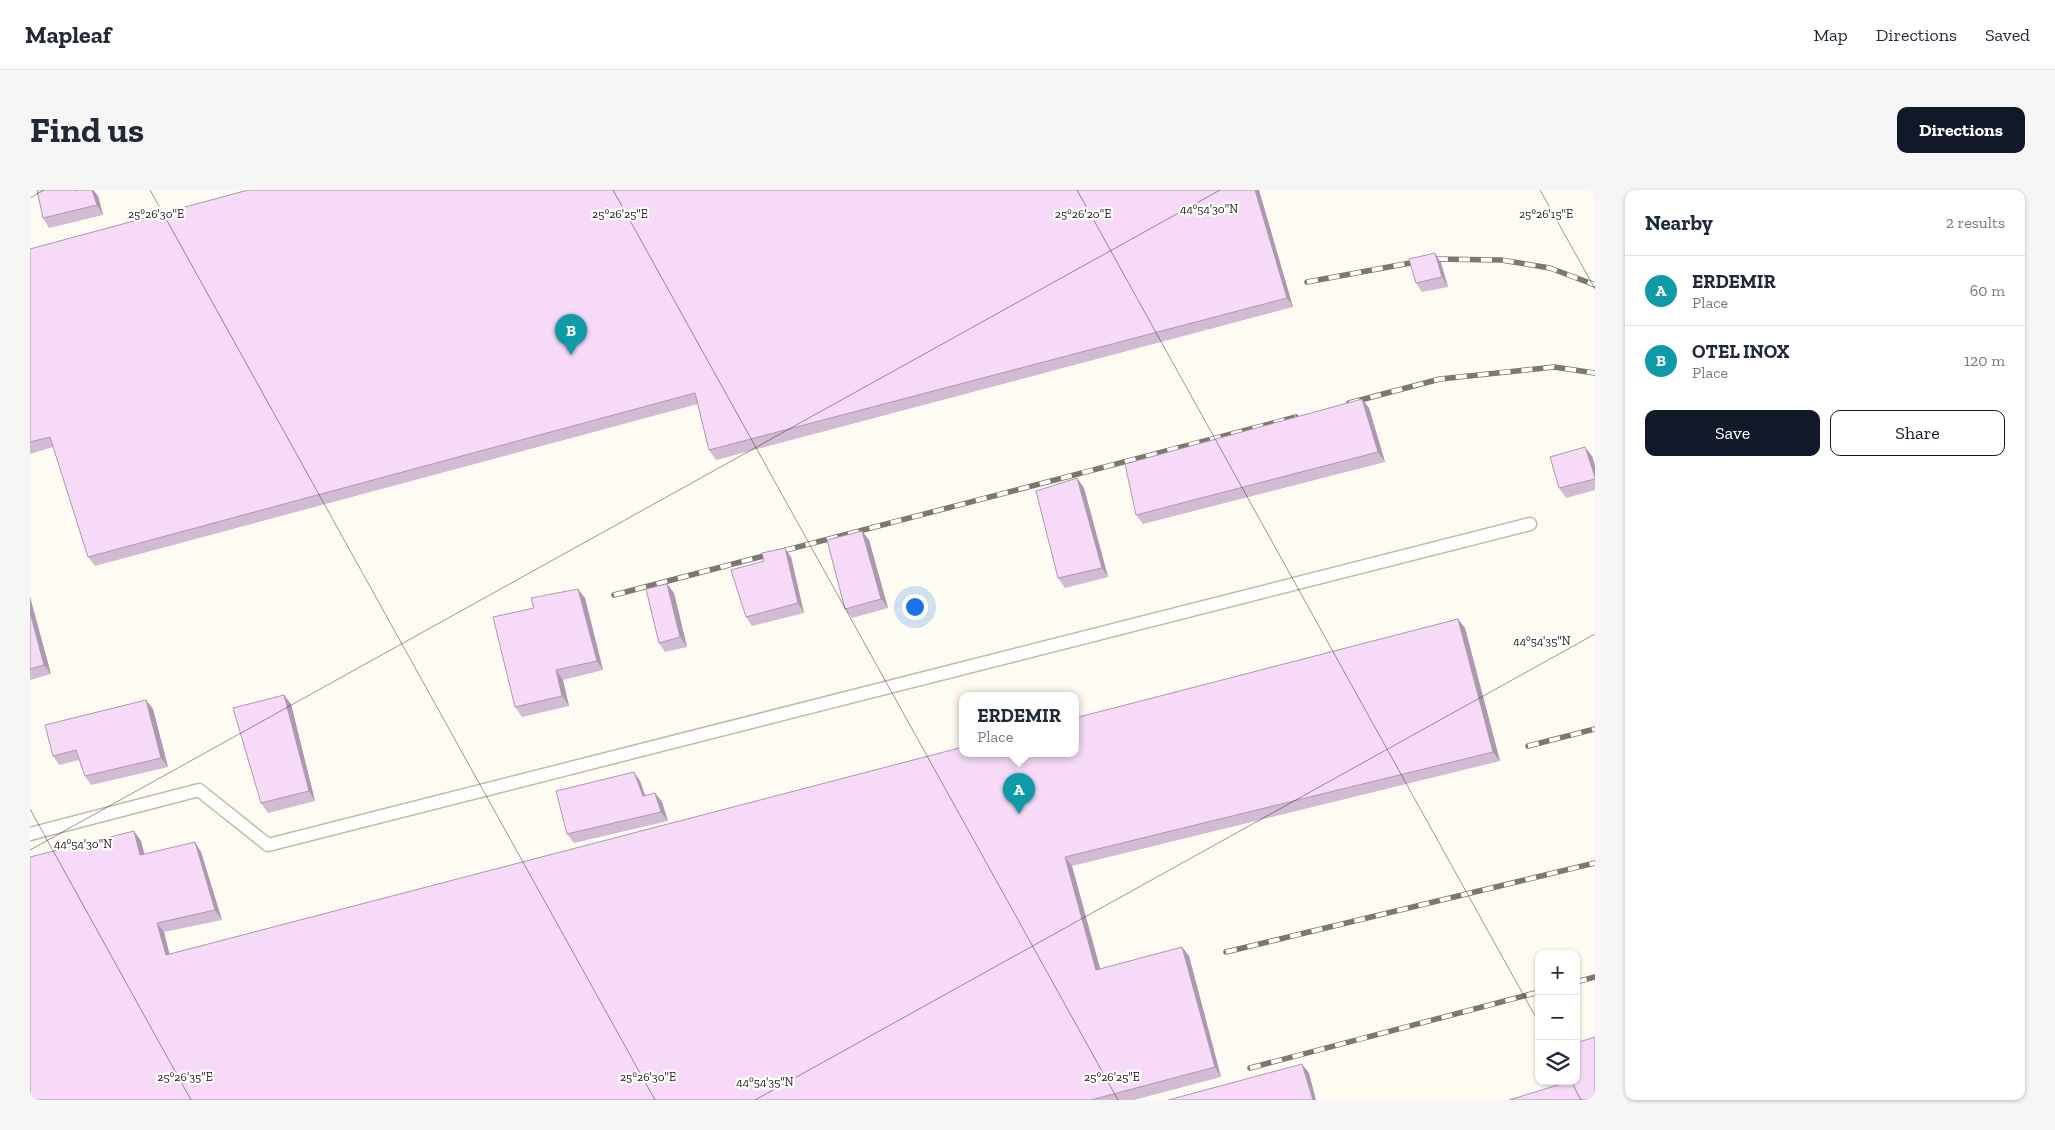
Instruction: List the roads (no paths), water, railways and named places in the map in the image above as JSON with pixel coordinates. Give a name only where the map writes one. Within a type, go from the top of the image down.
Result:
[{"type":"lane","points":[[30,834],[199,790],[268,845],[1530,524]]},
{"type":"railway","points":[[1307,282],[1432,259],[1501,260],[1550,268],[1595,285]]},
{"type":"railway","points":[[1349,403],[1440,379],[1554,367],[1595,373]]},
{"type":"railway","points":[[614,595],[1296,417]]},
{"type":"railway","points":[[1528,746],[1595,729]]},
{"type":"railway","points":[[1226,952],[1595,863]]},
{"type":"railway","points":[[1580,981],[1595,977]]},
{"type":"railway","points":[[1250,1068],[1535,993]]},
{"type":"place","name":"OTEL INOX","points":[[571,355]]},
{"type":"place","name":"ERDEMIR","points":[[1019,814]]}]
